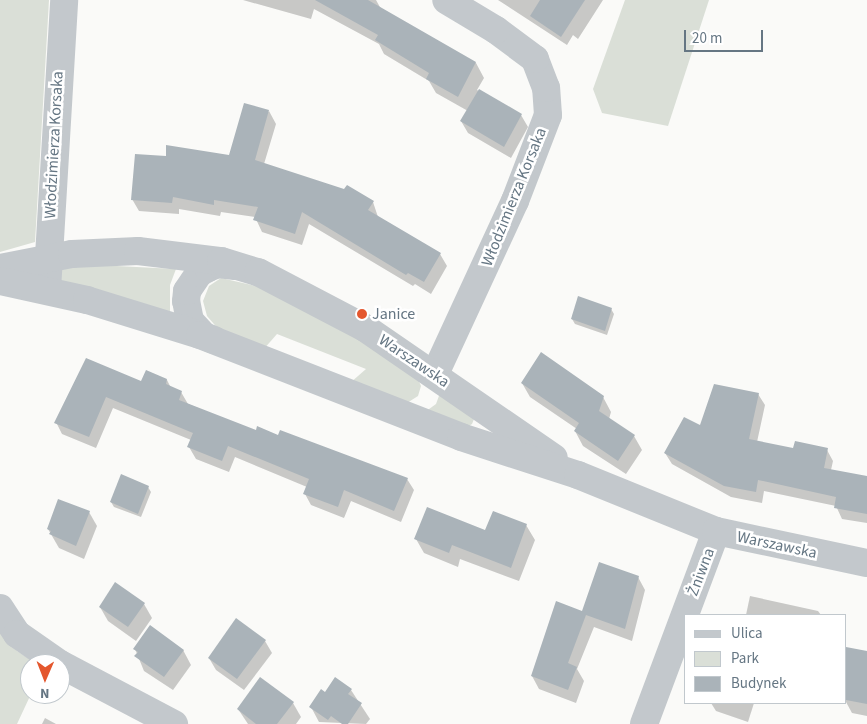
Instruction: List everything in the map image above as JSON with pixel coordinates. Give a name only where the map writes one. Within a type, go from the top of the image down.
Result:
[{"type":"street","name":"Włodzimierza Korsaka","points":[[47,290],[64,0]]},
{"type":"street","name":"Włodzimierza Korsaka","points":[[435,374],[515,201],[548,115],[546,88],[535,59],[496,30],[446,0]]},
{"type":"street","name":"Warszawska","points":[[0,268],[48,257],[138,251],[180,255],[239,266],[258,272],[365,328],[435,374],[578,475]]},
{"type":"street","name":"Warszawska","points":[[239,266],[218,264],[208,268],[199,273],[188,291],[186,301],[190,321],[204,336],[461,437],[578,475],[716,532],[867,563]]},
{"type":"street","name":"Warszawska","points":[[0,281],[47,290],[144,316],[214,340]]},
{"type":"street","name":"Żniwna","points":[[685,614],[716,532]]},
{"type":"street","points":[[0,608],[17,634],[46,654]]},
{"type":"street","name":"Żniwna","points":[[644,724],[684,617]]},
{"type":"street","points":[[70,669],[174,724]]},
{"type":"green space","points":[[0,0],[49,0],[35,242],[0,252]]},
{"type":"green space","points":[[625,0],[709,0],[668,126],[602,113],[593,89]]},
{"type":"green space","points":[[97,265],[176,269],[170,285],[170,313],[58,280],[58,268]]},
{"type":"green space","points":[[221,278],[260,287],[311,309],[417,377],[421,386],[418,396],[407,403],[350,383],[366,369],[277,334],[263,350],[220,331],[207,316],[203,301],[209,286]]},
{"type":"green space","points":[[440,393],[474,419],[472,424],[467,427],[425,412],[436,404]]},
{"type":"green space","points":[[0,628],[17,651],[22,654],[20,654],[20,704],[26,704],[17,724],[0,724]]},
{"type":"building","points":[[315,0],[368,0],[476,62],[458,97],[426,79],[429,73],[375,40],[378,35]]},
{"type":"building","points":[[540,0],[585,0],[561,37],[530,16]]},
{"type":"building","points":[[479,89],[522,114],[504,147],[460,121]]},
{"type":"building","points":[[244,103],[269,110],[255,160],[344,189],[347,185],[374,201],[368,210],[441,253],[424,282],[408,273],[406,275],[302,212],[295,234],[253,220],[258,207],[214,200],[214,205],[173,197],[172,203],[131,200],[135,154],[166,156],[166,145],[229,155]]},
{"type":"building","points":[[578,296],[612,308],[605,331],[571,319]]},
{"type":"building","points":[[541,352],[604,396],[599,411],[635,435],[618,461],[574,431],[579,423],[521,383]]},
{"type":"building","points":[[86,358],[141,381],[146,370],[167,379],[166,384],[182,391],[179,400],[256,430],[257,426],[278,435],[280,430],[408,478],[394,511],[344,490],[338,507],[303,494],[309,479],[228,446],[222,461],[187,447],[193,433],[106,397],[89,437],[54,423]]},
{"type":"building","points":[[714,384],[759,393],[749,439],[793,448],[795,441],[828,448],[824,468],[867,476],[867,514],[834,508],[836,497],[758,480],[756,492],[724,486],[664,453],[684,417],[700,425]]},
{"type":"building","points":[[121,474],[149,486],[138,514],[110,502]]},
{"type":"building","points":[[58,499],[90,511],[76,546],[49,534],[51,531],[47,529]]},
{"type":"building","points":[[427,507],[485,530],[493,511],[527,524],[511,568],[452,545],[449,553],[414,539]]},
{"type":"building","points":[[599,562],[639,576],[625,629],[586,615],[568,663],[577,667],[568,690],[531,676],[556,601],[582,611]]},
{"type":"building","points":[[115,582],[145,603],[128,627],[99,607]]},
{"type":"building","points":[[236,618],[266,640],[237,679],[208,658]]},
{"type":"building","points":[[150,625],[184,650],[164,677],[134,656],[138,652],[133,649]]},
{"type":"building","points":[[847,647],[867,651],[867,704],[847,700]]},
{"type":"building","points":[[260,677],[294,702],[277,724],[256,724],[237,709]]},
{"type":"building","points":[[335,677],[352,689],[348,694],[362,703],[348,724],[342,724],[331,716],[328,720],[309,707],[321,689],[325,692]]},
{"type":"place","name":"Janice","points":[[362,314]]}]
